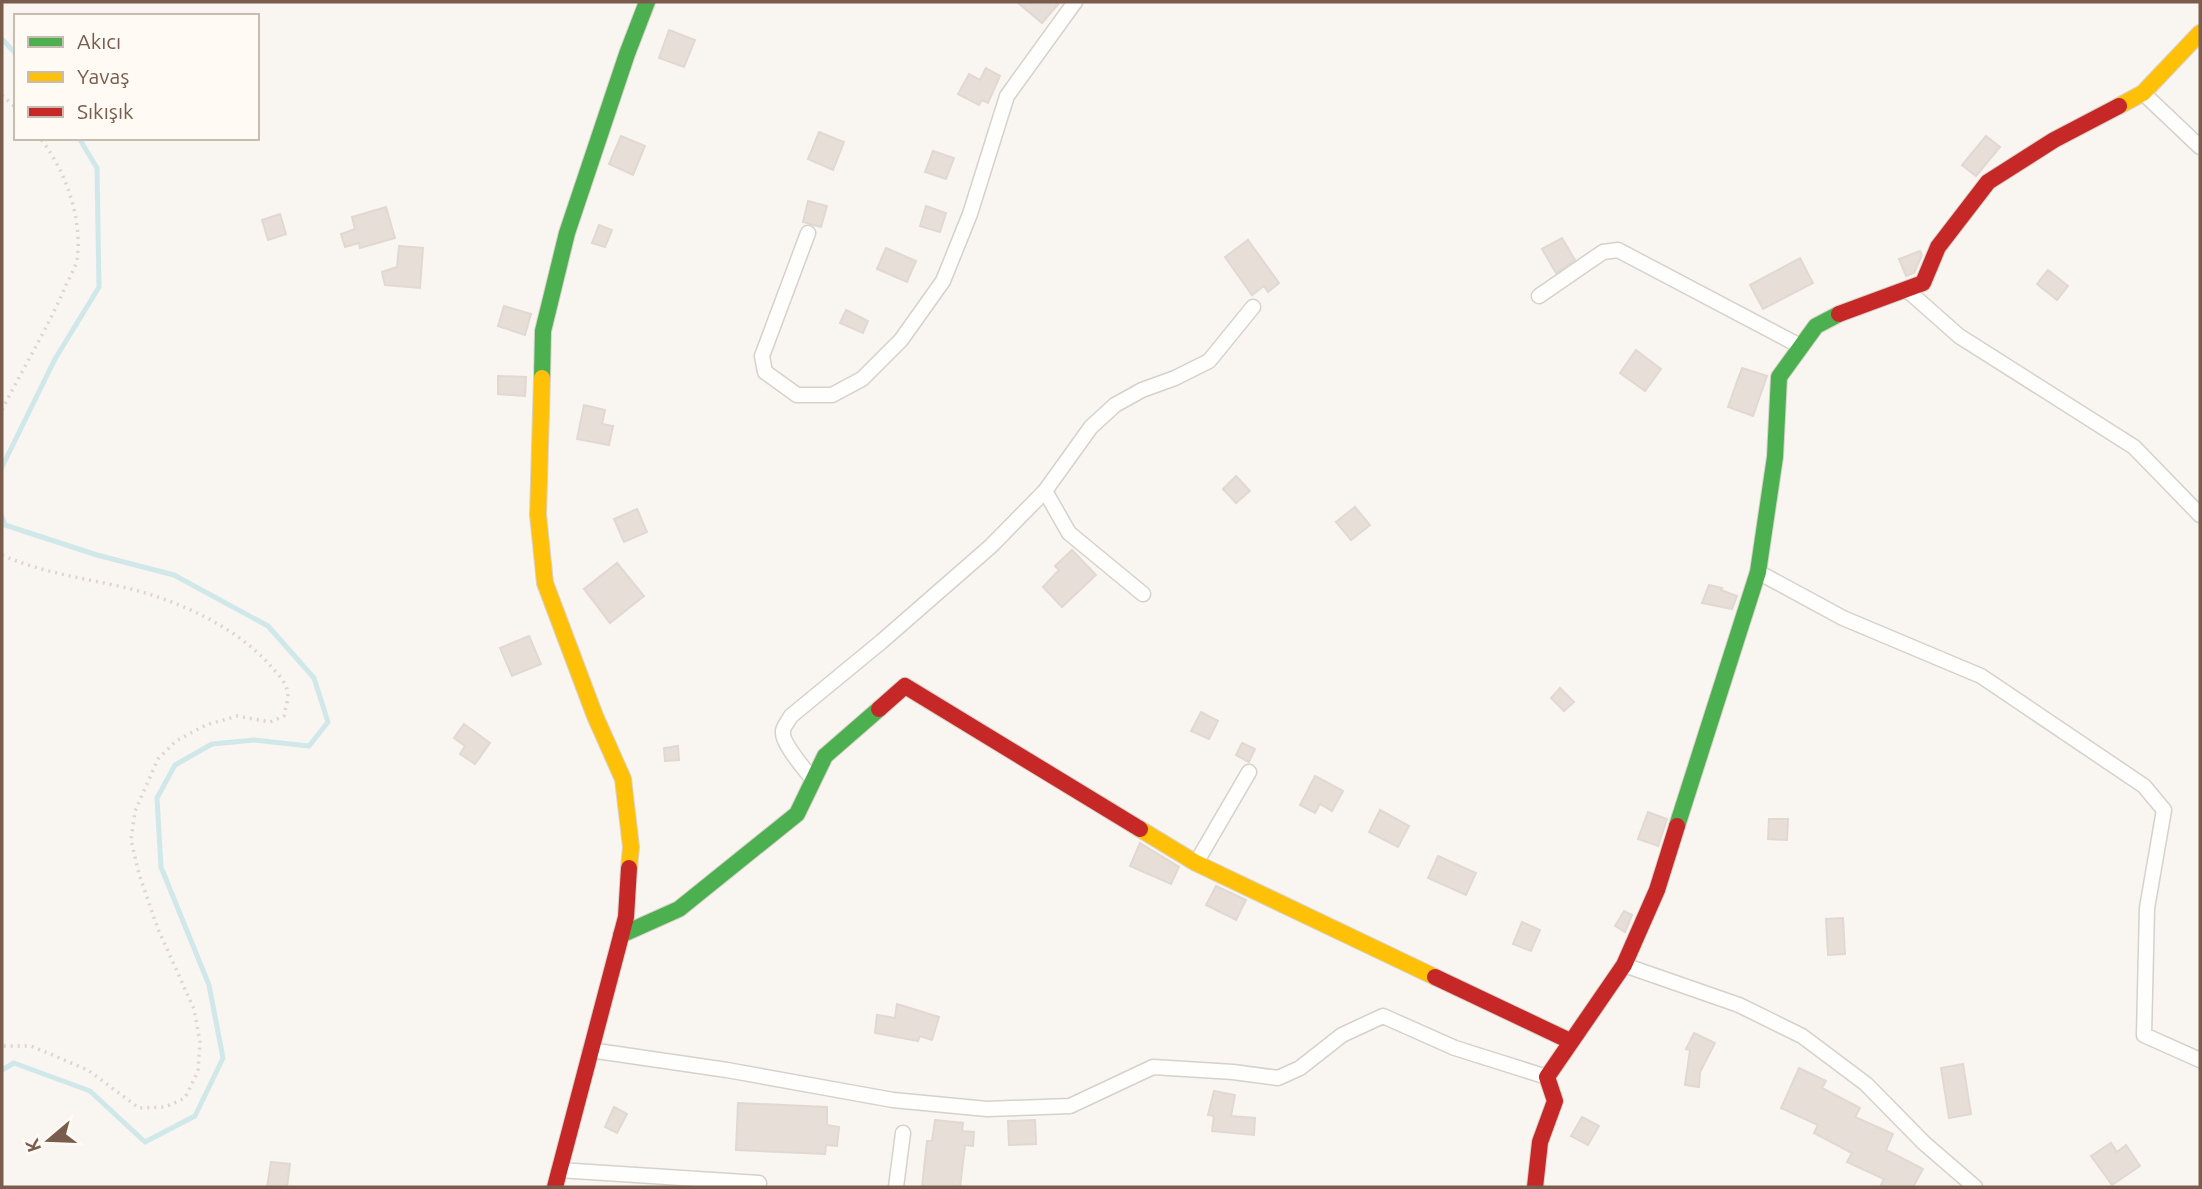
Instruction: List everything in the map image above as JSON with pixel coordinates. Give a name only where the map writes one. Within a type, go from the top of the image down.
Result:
[{"type":"street","points":[[555,1187],[626,917],[631,847],[623,779],[595,716],[545,583],[538,515],[543,331],[567,233],[647,2]]},
{"type":"street","points":[[808,233],[762,356],[765,372],[797,395],[832,395],[862,379],[901,340],[943,281],[970,214],[1007,96],[1075,2]]},
{"type":"street","points":[[1547,1077],[1625,965],[1657,890],[1758,572],[1775,457],[1779,377],[1816,326],[1841,313],[1923,283],[1938,247],[1988,182],[2031,154],[2143,93],[2200,33]]},
{"type":"street","points":[[2143,93],[2200,147]]},
{"type":"street","points":[[1539,296],[1603,252],[1618,250],[1800,346]]},
{"type":"street","points":[[1907,290],[1959,336],[2134,447],[2200,515]]},
{"type":"street","points":[[813,780],[785,744],[783,731],[791,716],[991,546],[1045,491],[1090,427],[1115,405],[1142,390],[1209,361],[1252,307]]},
{"type":"street","points":[[1045,491],[1069,533],[1143,594]]},
{"type":"street","points":[[1758,572],[1843,618],[1981,676],[2144,786],[2164,810],[2147,908],[2144,1035],[2200,1060]]},
{"type":"street","points":[[621,935],[679,909],[797,814],[825,756],[905,686],[1196,863],[1570,1041]]},
{"type":"street","points":[[1196,863],[1249,772]]},
{"type":"street","points":[[1625,965],[1739,1005],[1802,1036],[1866,1084],[1924,1143],[1975,1187]]},
{"type":"street","points":[[590,1050],[727,1070],[893,1100],[987,1109],[1070,1106],[1153,1067],[1278,1078],[1300,1068],[1342,1035],[1383,1016],[1455,1048],[1547,1077]]},
{"type":"street","points":[[1535,1187],[1540,1142],[1555,1101],[1547,1077]]},
{"type":"street","points":[[896,1187],[903,1133]]},
{"type":"street","points":[[559,1170],[666,1182],[759,1182],[758,1187]]},
{"type":"path","points":[[2,410],[60,300],[77,261],[76,219],[68,186],[51,152],[42,140]]},
{"type":"path","points":[[2,555],[30,568],[130,589],[179,606],[220,625],[258,652],[282,678],[288,694],[284,716],[270,722],[237,716],[206,725],[176,741],[158,760],[135,811],[131,840],[139,874],[158,929],[194,1009],[200,1042],[198,1071],[185,1098],[165,1107],[139,1108],[88,1070],[31,1046],[2,1046]]},
{"type":"building","points":[[1017,2],[1060,2],[1042,23]]},
{"type":"building","points":[[669,30],[695,40],[684,67],[659,58]]},
{"type":"building","points":[[986,68],[1000,76],[988,103],[982,100],[979,105],[958,94],[969,74],[980,80]]},
{"type":"building","points":[[819,132],[844,142],[833,170],[808,159]]},
{"type":"building","points":[[621,136],[645,146],[633,175],[609,164]]},
{"type":"building","points":[[1986,136],[2000,147],[1976,176],[1962,165]]},
{"type":"building","points":[[933,151],[954,158],[946,179],[925,172]]},
{"type":"building","points":[[808,201],[827,206],[821,227],[803,222]]},
{"type":"building","points":[[926,206],[946,213],[940,232],[920,226]]},
{"type":"building","points":[[386,207],[395,238],[360,248],[359,243],[345,247],[341,234],[355,229],[352,217]]},
{"type":"building","points":[[280,214],[286,234],[268,240],[262,220]]},
{"type":"building","points":[[599,225],[612,230],[605,247],[592,243]]},
{"type":"building","points":[[1562,238],[1575,260],[1556,273],[1542,249]]},
{"type":"building","points":[[1248,240],[1279,283],[1268,292],[1264,286],[1252,295],[1225,257]]},
{"type":"building","points":[[399,246],[423,248],[420,288],[385,285],[382,272],[397,267]]},
{"type":"building","points":[[886,248],[916,261],[907,282],[877,269]]},
{"type":"building","points":[[1920,251],[1922,255],[1914,273],[1906,276],[1899,259]]},
{"type":"building","points":[[1800,258],[1813,283],[1763,309],[1750,285]]},
{"type":"building","points":[[2048,270],[2068,286],[2057,300],[2037,284]]},
{"type":"building","points":[[504,306],[531,314],[525,335],[498,326]]},
{"type":"building","points":[[846,310],[868,321],[863,333],[840,323]]},
{"type":"building","points":[[1636,350],[1661,369],[1645,391],[1620,373]]},
{"type":"building","points":[[1742,368],[1767,376],[1753,416],[1728,407]]},
{"type":"building","points":[[498,376],[526,377],[525,396],[498,394]]},
{"type":"building","points":[[584,405],[605,410],[602,424],[613,426],[609,445],[577,439]]},
{"type":"building","points":[[1236,476],[1250,491],[1236,503],[1223,489]]},
{"type":"building","points":[[1355,507],[1370,525],[1351,540],[1336,522]]},
{"type":"building","points":[[637,509],[647,532],[624,542],[614,519]]},
{"type":"building","points":[[1072,550],[1096,575],[1062,607],[1043,587],[1059,570],[1055,566]]},
{"type":"building","points":[[617,563],[644,596],[610,623],[584,589]]},
{"type":"building","points":[[1709,585],[1737,596],[1732,609],[1702,603]]},
{"type":"building","points":[[529,636],[541,664],[512,676],[500,648]]},
{"type":"building","points":[[1560,688],[1574,702],[1564,711],[1551,698]]},
{"type":"building","points":[[1201,712],[1218,721],[1209,739],[1191,731]]},
{"type":"building","points":[[464,724],[490,743],[475,764],[460,754],[465,746],[454,738]]},
{"type":"building","points":[[1242,743],[1255,749],[1249,762],[1236,755]]},
{"type":"building","points":[[678,746],[679,760],[665,761],[664,748]]},
{"type":"building","points":[[1315,776],[1343,791],[1332,811],[1320,804],[1315,813],[1300,805]]},
{"type":"building","points":[[1380,810],[1409,826],[1398,847],[1369,832]]},
{"type":"building","points":[[1648,812],[1667,819],[1658,846],[1638,839]]},
{"type":"building","points":[[1769,819],[1788,819],[1787,840],[1768,839]]},
{"type":"building","points":[[1140,843],[1179,867],[1171,884],[1130,866]]},
{"type":"building","points":[[1438,856],[1476,873],[1466,895],[1428,878]]},
{"type":"building","points":[[1216,886],[1246,900],[1236,920],[1206,905]]},
{"type":"building","points":[[1624,911],[1632,915],[1625,932],[1615,926]]},
{"type":"building","points":[[1843,918],[1845,954],[1828,955],[1826,919]]},
{"type":"building","points":[[1522,922],[1540,930],[1531,951],[1513,944]]},
{"type":"building","points":[[897,1004],[939,1017],[932,1040],[920,1036],[918,1041],[875,1033],[877,1015],[895,1018]]},
{"type":"building","points":[[1694,1033],[1715,1043],[1700,1072],[1699,1087],[1685,1085],[1690,1050],[1686,1049]]},
{"type":"building","points":[[1963,1064],[1971,1114],[1949,1118],[1941,1068]]},
{"type":"building","points":[[1799,1068],[1826,1081],[1822,1088],[1860,1108],[1855,1117],[1893,1134],[1886,1150],[1923,1169],[1913,1187],[1880,1187],[1884,1179],[1847,1162],[1852,1153],[1814,1133],[1818,1125],[1781,1108]]},
{"type":"building","points":[[1214,1091],[1235,1095],[1231,1116],[1255,1118],[1254,1135],[1212,1131],[1214,1116],[1208,1115]]},
{"type":"building","points":[[738,1103],[827,1107],[827,1125],[839,1127],[837,1146],[826,1145],[825,1154],[736,1150]]},
{"type":"building","points":[[614,1107],[627,1114],[617,1133],[605,1127]]},
{"type":"building","points":[[1582,1117],[1599,1126],[1588,1145],[1571,1136]]},
{"type":"building","points":[[935,1120],[963,1123],[962,1131],[974,1132],[973,1146],[965,1145],[960,1187],[922,1187],[927,1141],[932,1141]]},
{"type":"building","points":[[1035,1120],[1036,1144],[1009,1145],[1008,1121]]},
{"type":"building","points":[[2111,1143],[2117,1152],[2126,1145],[2140,1166],[2112,1185],[2091,1156]]},
{"type":"building","points":[[271,1162],[290,1164],[287,1187],[267,1187]]},
{"type":"waterway","points":[[2,39],[14,52]]},
{"type":"waterway","points":[[2,467],[55,359],[99,287],[97,168],[80,140]]},
{"type":"waterway","points":[[2,517],[5,525],[97,555],[174,575],[268,626],[314,678],[328,722],[309,746],[254,740],[212,744],[175,765],[157,798],[161,867],[209,985],[223,1058],[195,1116],[145,1142],[90,1091],[14,1063],[2,1070]]},
{"type":"traffic: fast","points":[[542,378],[543,331],[567,233],[647,2]]},
{"type":"traffic: fast","points":[[1677,826],[1758,572],[1775,457],[1779,377],[1816,326],[1839,314]]},
{"type":"traffic: fast","points":[[621,935],[679,909],[797,814],[825,756],[879,709]]},
{"type":"traffic: slow","points":[[2119,106],[2143,93],[2200,33]]},
{"type":"traffic: slow","points":[[542,378],[538,515],[545,583],[595,716],[623,779],[631,847],[629,868]]},
{"type":"traffic: slow","points":[[1140,829],[1196,863],[1435,977]]},
{"type":"traffic: jam","points":[[1839,314],[1923,283],[1938,247],[1988,182],[2054,140],[2119,106]]},
{"type":"traffic: jam","points":[[879,709],[905,686],[1140,829]]},
{"type":"traffic: jam","points":[[1535,1187],[1540,1142],[1555,1101],[1547,1077],[1624,965],[1657,890],[1677,826]]},
{"type":"traffic: jam","points":[[555,1187],[626,917],[629,868]]},
{"type":"traffic: jam","points":[[1435,977],[1570,1041]]}]
